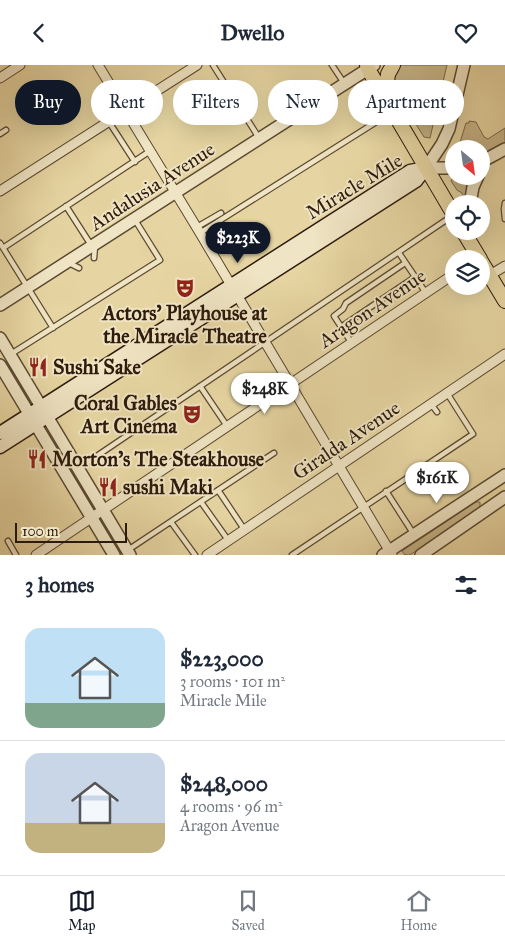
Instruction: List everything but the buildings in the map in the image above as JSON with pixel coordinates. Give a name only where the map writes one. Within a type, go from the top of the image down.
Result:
[{"type":"main road","points":[[387,80],[393,65]]},
{"type":"main road","points":[[367,66],[375,80]]},
{"type":"main road","points":[[401,125],[445,200]]},
{"type":"main road","name":"Miracle Mile","points":[[0,447],[39,415],[235,290],[410,171],[426,168]]},
{"type":"main road","points":[[490,275],[505,301]]},
{"type":"main road","name":"Miracle Mile","points":[[0,433],[39,415]]},
{"type":"street","points":[[0,78],[20,65]]},
{"type":"street","points":[[163,87],[197,65]]},
{"type":"street","points":[[426,168],[449,129],[464,65]]},
{"type":"street","points":[[102,66],[109,80]]},
{"type":"street","name":"Andalusia Avenue","points":[[0,305],[67,263],[94,249],[135,219],[344,84],[367,66]]},
{"type":"street","points":[[0,191],[102,125]]},
{"type":"street","points":[[135,125],[291,383],[388,553],[505,475]]},
{"type":"street","points":[[490,157],[505,149]]},
{"type":"street","points":[[426,168],[445,168]]},
{"type":"street","points":[[490,275],[505,266]]},
{"type":"street","name":"Aragon Avenue","points":[[36,555],[445,280]]},
{"type":"street","points":[[0,338],[92,517],[114,555]]},
{"type":"street","name":"Giralda Avenue","points":[[207,555],[339,466],[434,408],[447,393],[505,354]]},
{"type":"street","points":[[0,365],[78,468],[128,553]]},
{"type":"street","points":[[494,482],[495,493],[505,498]]},
{"type":"street","points":[[472,496],[484,500],[485,511]]},
{"type":"street","points":[[421,555],[505,498]]},
{"type":"lane","points":[[213,65],[260,139]]},
{"type":"lane","points":[[332,65],[344,84]]},
{"type":"lane","points":[[111,125],[135,162]]},
{"type":"lane","points":[[199,230],[370,125]]},
{"type":"lane","points":[[0,134],[6,130]]},
{"type":"lane","points":[[3,248],[151,151]]},
{"type":"lane","points":[[505,203],[505,219]]},
{"type":"lane","points":[[66,206],[94,249]]},
{"type":"lane","points":[[199,230],[221,213]]},
{"type":"lane","points":[[10,355],[160,260],[135,219]]},
{"type":"lane","points":[[78,468],[445,221]]},
{"type":"lane","points":[[0,243],[53,328]]},
{"type":"lane","points":[[399,253],[426,293]]},
{"type":"lane","points":[[67,263],[79,268]]},
{"type":"lane","points":[[351,342],[334,316],[343,309],[346,303],[405,263]]},
{"type":"lane","points":[[341,327],[415,277]]},
{"type":"lane","points":[[200,386],[227,426]]},
{"type":"lane","points":[[292,555],[473,434],[447,393]]},
{"type":"lane","points":[[128,553],[274,453]]},
{"type":"lane","points":[[218,490],[244,529]]},
{"type":"lane","points":[[386,491],[414,535]]},
{"type":"lane","points":[[201,502],[228,540]]},
{"type":"lane","points":[[171,522],[195,555]]},
{"type":"lane","points":[[8,541],[16,555]]},
{"type":"shaded area","points":[[402,65],[447,65],[444,80],[393,80],[396,69]]},
{"type":"shaded area","points":[[469,121],[476,122],[484,137],[488,139],[505,128],[505,144],[490,152],[490,140],[461,140],[466,123],[469,123]]},
{"type":"shaded area","points":[[416,125],[433,125],[430,138],[424,137]]},
{"type":"shaded area","points":[[454,185],[471,185],[467,195],[463,195]]},
{"type":"shaded area","points":[[476,502],[480,502],[480,507],[410,555],[405,555],[402,551]]},
{"type":"place","name":"Actors' Playhouse at the Miracle Theatre","points":[[185,288]]},
{"type":"place","name":"Sushi Sake","points":[[38,367]]},
{"type":"place","name":"Coral Gables Art Cinema","points":[[192,414]]},
{"type":"place","name":"Morton's The Steakhouse","points":[[37,459]]},
{"type":"place","name":"sushi Maki","points":[[108,487]]}]
